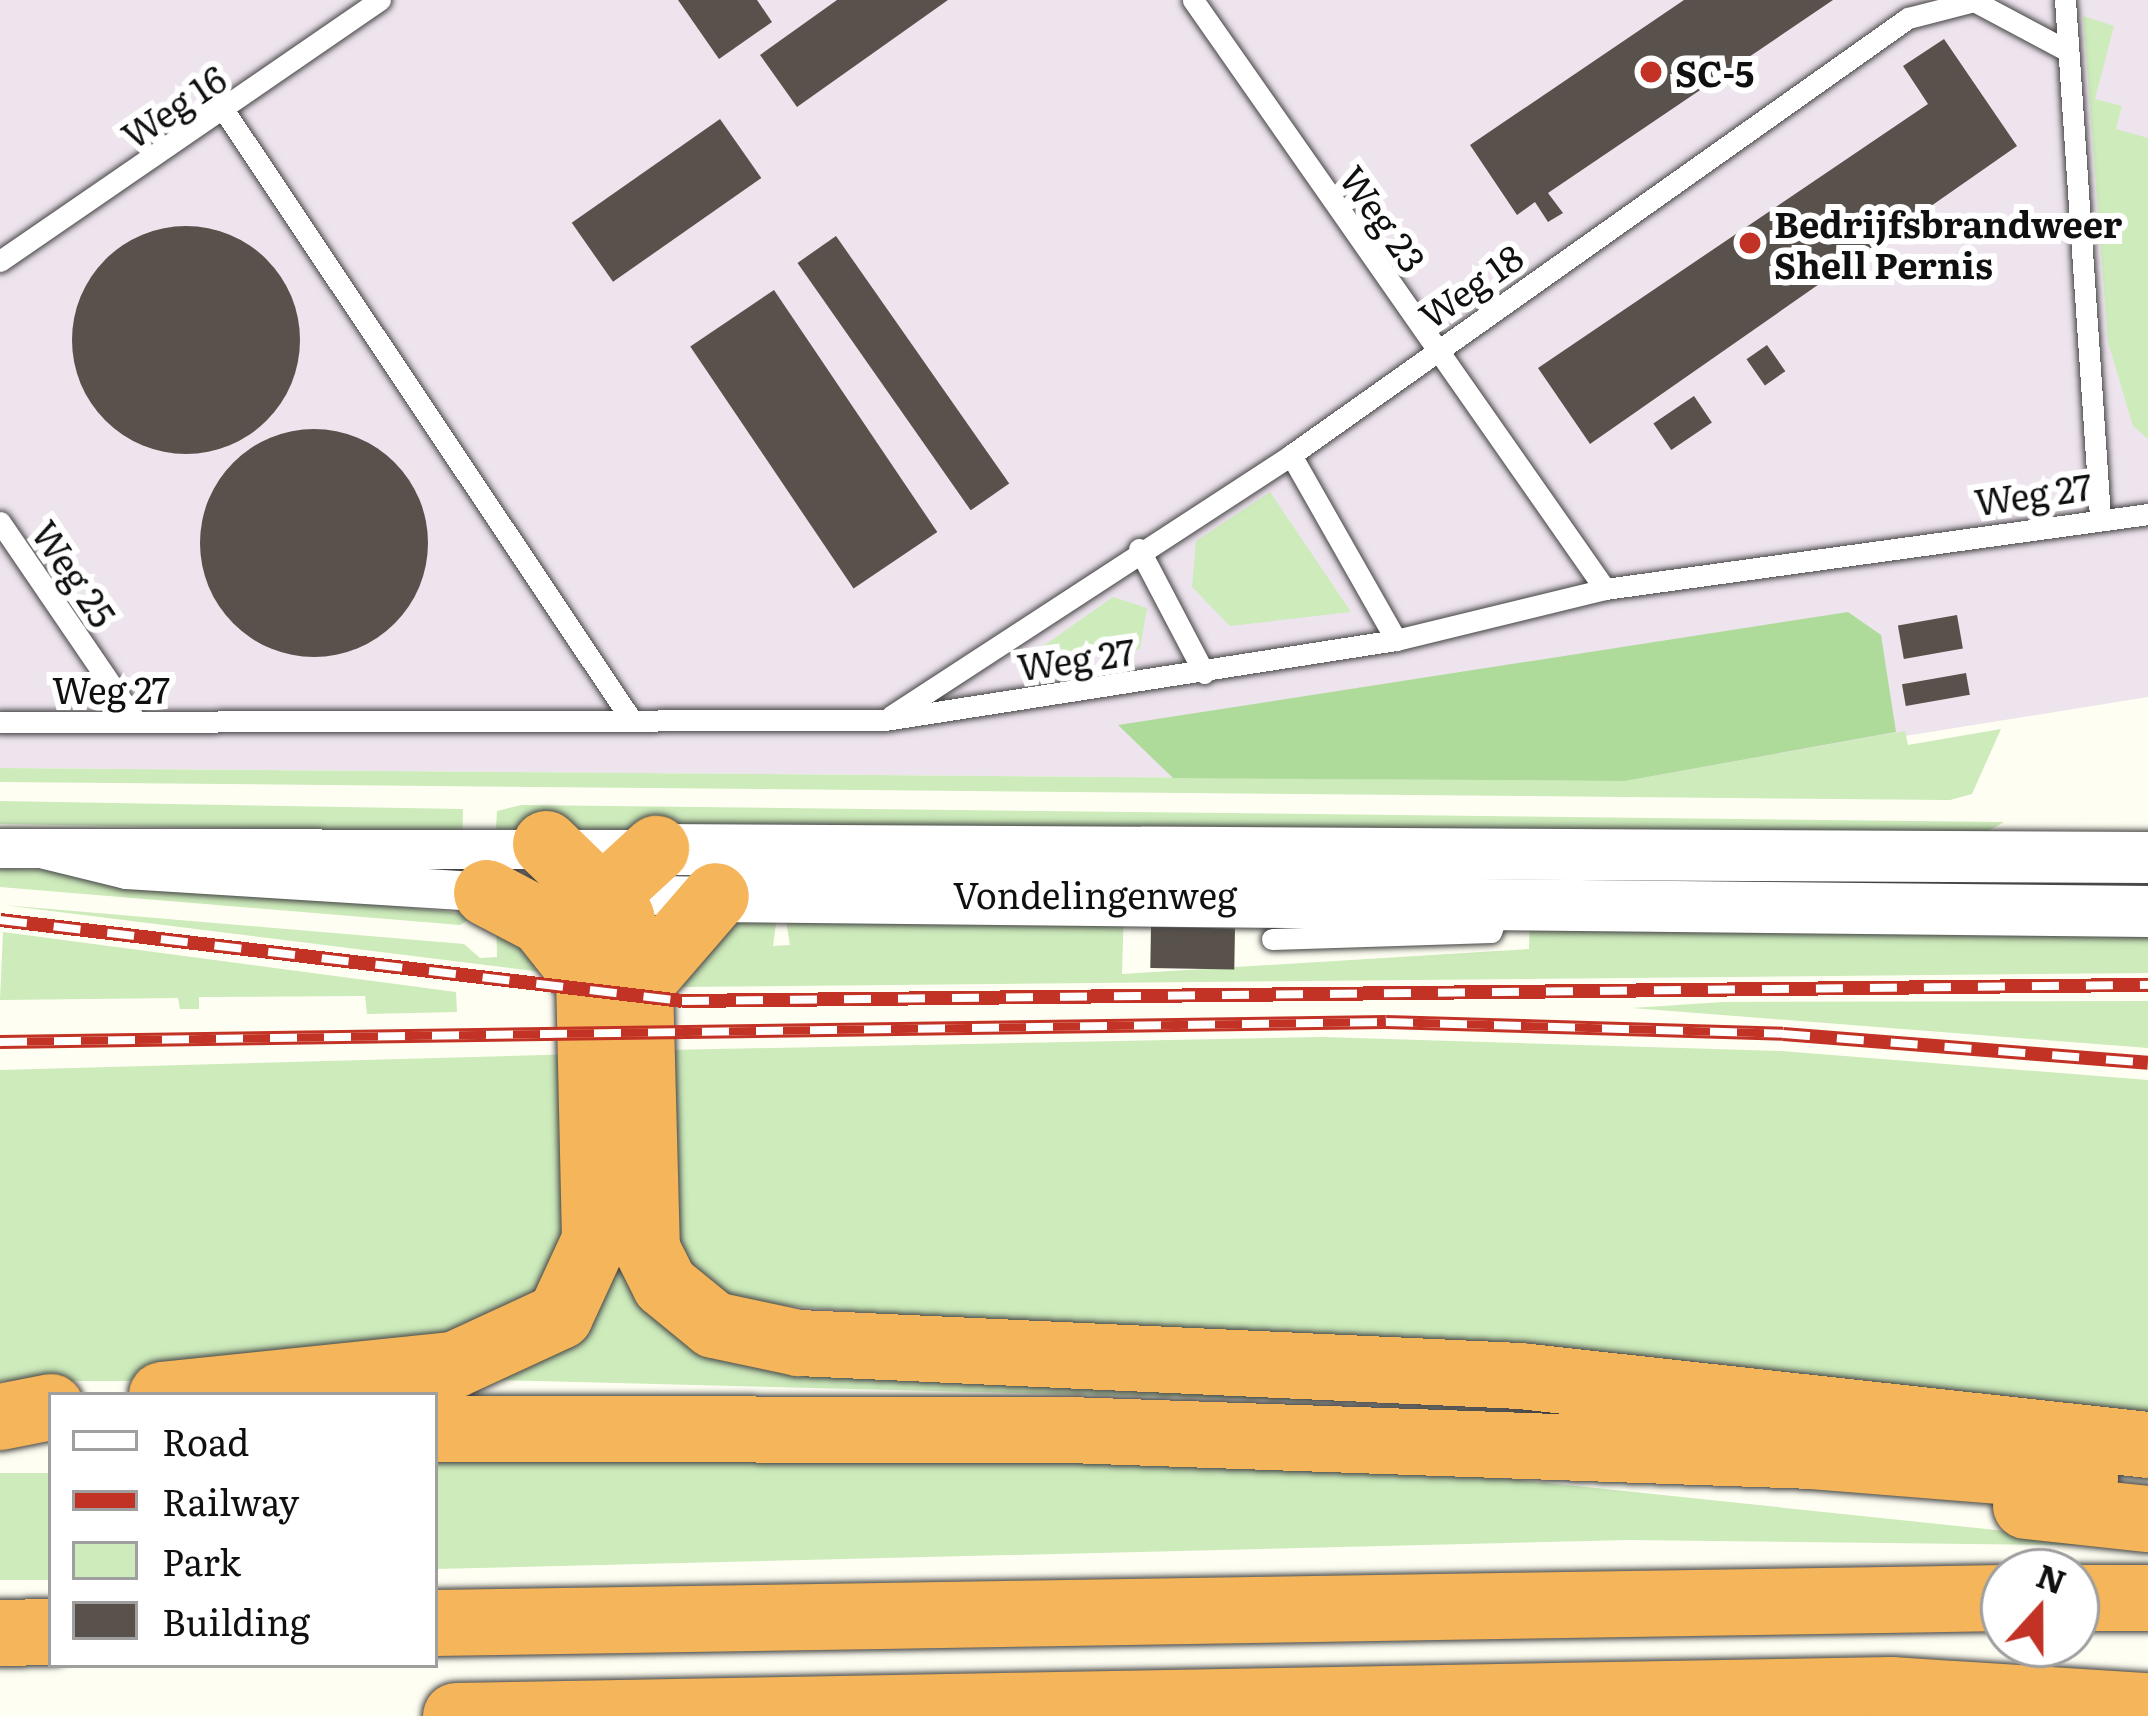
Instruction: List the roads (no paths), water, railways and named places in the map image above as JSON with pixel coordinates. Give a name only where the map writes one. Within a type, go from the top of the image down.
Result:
[{"type":"highway","points":[[546,844],[608,894],[647,1249],[687,1308],[746,1335],[1520,1376],[2148,1444]]},
{"type":"highway","points":[[608,894],[656,850]]},
{"type":"highway","points":[[487,893],[542,922],[615,982]]},
{"type":"highway","points":[[191,1392],[454,1365],[560,1316],[595,1240],[615,982],[716,896]]},
{"type":"highway","points":[[438,1429],[1409,1443],[1812,1456],[2148,1484]]},
{"type":"highway","points":[[1409,1443],[2148,1519]]},
{"type":"highway","points":[[438,1623],[1980,1598]]},
{"type":"highway","points":[[2100,1598],[2148,1598]]},
{"type":"highway","points":[[0,1634],[48,1632]]},
{"type":"highway","points":[[456,1716],[1891,1690],[2148,1706]]},
{"type":"highway","points":[[1057,1716],[1174,1700]]},
{"type":"street","name":"Vondelingenweg","points":[[0,848],[546,844],[1504,874],[1717,904],[2148,911]]},
{"type":"street","name":"Vondelingenweg","points":[[45,849],[126,869],[487,893],[716,896],[2148,857]]},
{"type":"lane","name":"Weg 16","points":[[0,261],[225,112],[380,0]]},
{"type":"lane","name":"Weg 23","points":[[1193,0],[1605,590]]},
{"type":"lane","points":[[2065,0],[2062,48],[2100,516]]},
{"type":"lane","name":"Weg 18","points":[[886,720],[1139,549],[1291,454],[1908,18],[1973,1],[2062,48]]},
{"type":"lane","points":[[225,112],[632,721]]},
{"type":"lane","points":[[1291,454],[1396,640]]},
{"type":"lane","name":"Weg 27","points":[[0,722],[886,720],[1396,640],[1605,590],[2100,516],[2148,514]]},
{"type":"lane","name":"Weg 25","points":[[0,522],[136,722]]},
{"type":"lane","points":[[1139,549],[1204,673]]},
{"type":"lane","points":[[1272,939],[1491,932],[1504,874]]},
{"type":"lane","points":[[1717,904],[1790,889],[2148,886]]},
{"type":"railway","points":[[0,920],[682,1001],[2148,985]]},
{"type":"railway","points":[[0,1042],[1386,1022],[1783,1034],[2148,1063]]},
{"type":"place","name":"SC-5","points":[[1651,72]]},
{"type":"place","name":"Bedrijfsbrandweer Shell Pernis","points":[[1750,243]]}]
